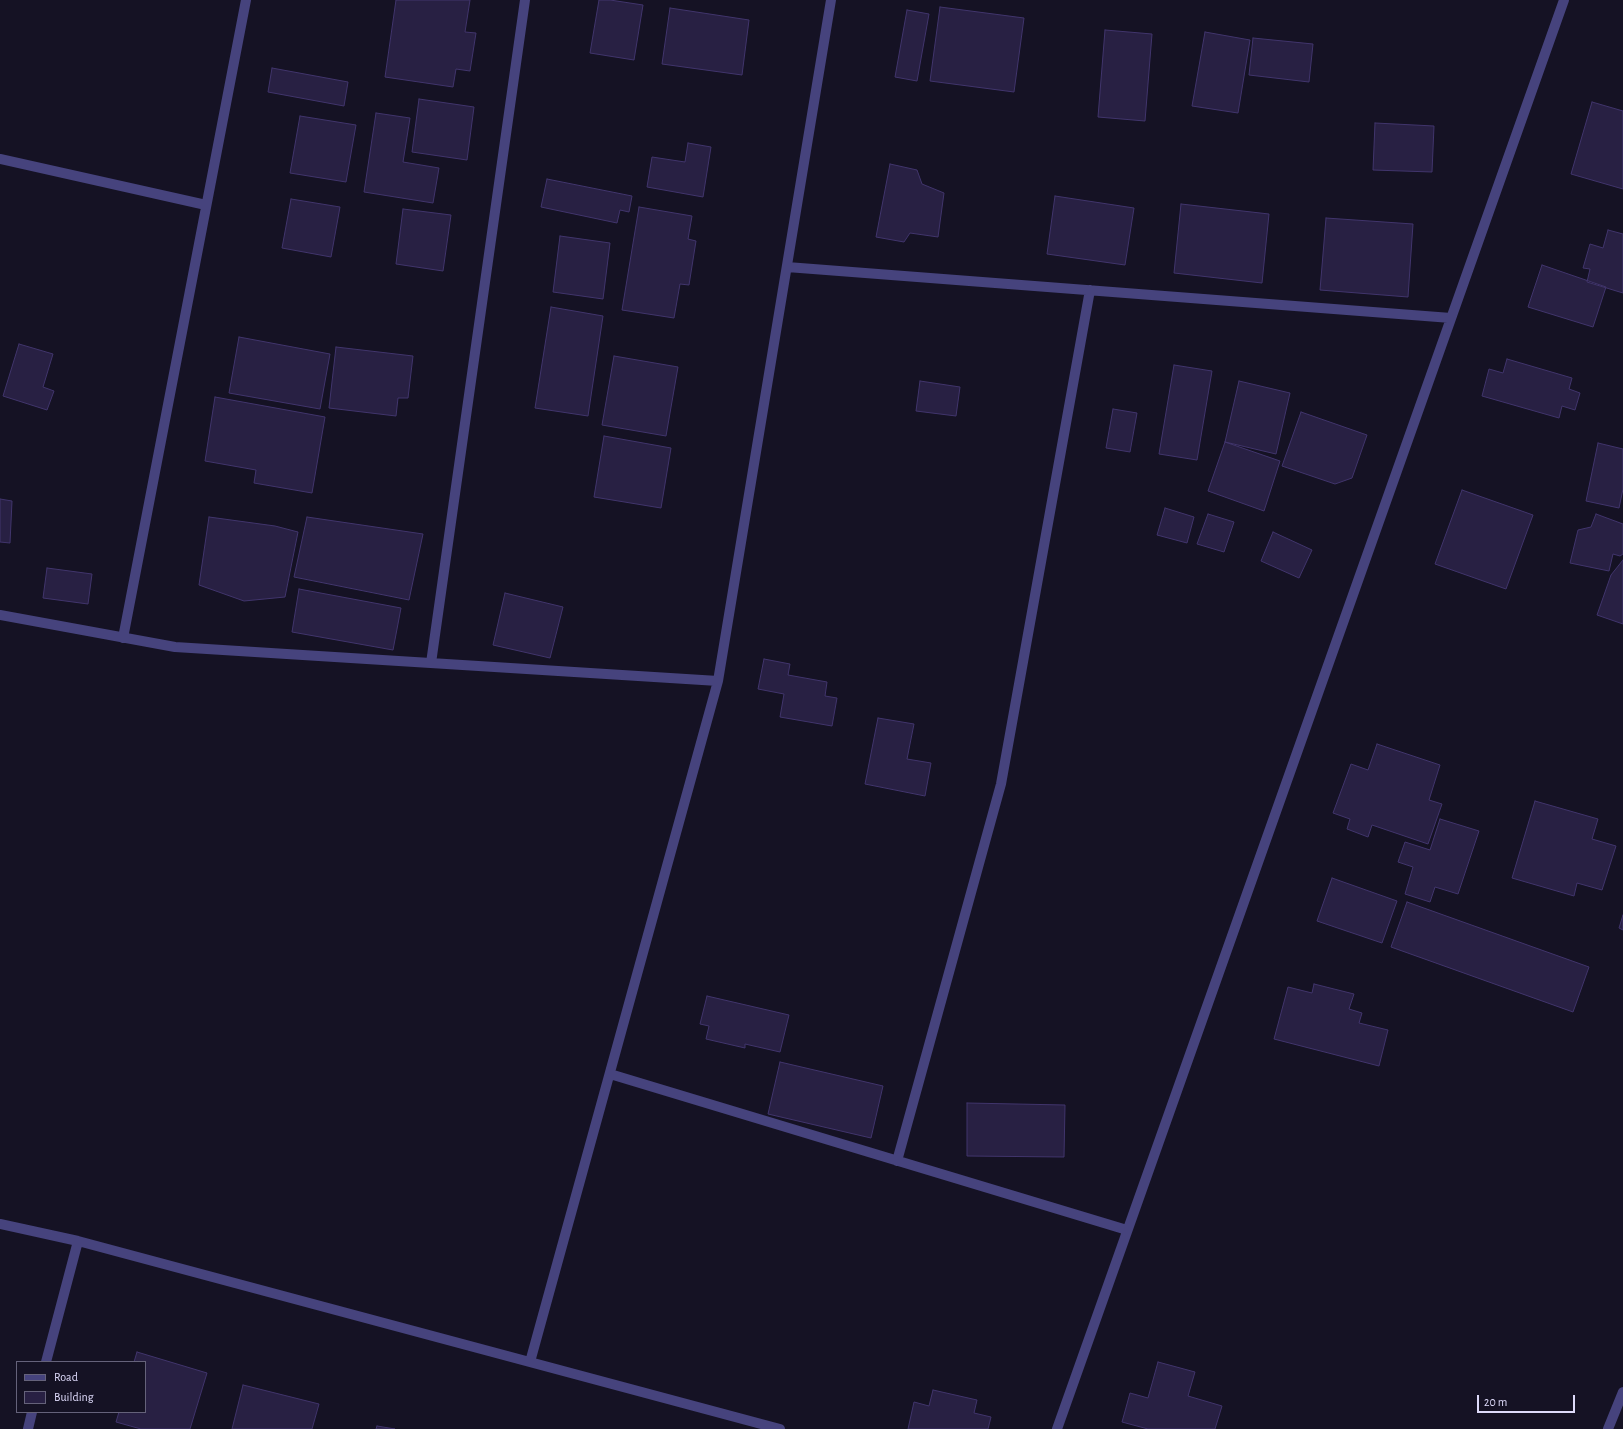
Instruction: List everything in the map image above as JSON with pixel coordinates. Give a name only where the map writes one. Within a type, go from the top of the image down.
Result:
[{"type":"street","points":[[123,638],[246,0]]},
{"type":"street","points":[[431,663],[525,0]]},
{"type":"street","points":[[530,1362],[718,681],[831,0]]},
{"type":"street","points":[[1056,1429],[1564,0]]},
{"type":"street","points":[[0,159],[206,205]]},
{"type":"street","points":[[787,267],[1451,318]]},
{"type":"street","points":[[898,1160],[1001,784],[1090,290]]},
{"type":"street","points":[[0,615],[175,647],[718,681]]},
{"type":"street","points":[[610,1074],[1127,1230]]},
{"type":"street","points":[[0,1224],[78,1241],[780,1429]]},
{"type":"street","points":[[46,1361],[78,1241]]},
{"type":"street","points":[[1608,1429],[1623,1392]]},
{"type":"street","points":[[28,1429],[32,1413]]},
{"type":"building","points":[[396,0],[470,0],[465,32],[476,33],[470,71],[456,69],[453,87],[385,77]]},
{"type":"building","points":[[599,0],[610,0],[643,5],[634,60],[590,53]]},
{"type":"building","points":[[940,7],[1024,18],[1014,92],[930,81]]},
{"type":"building","points":[[670,8],[749,20],[742,75],[662,64]]},
{"type":"building","points":[[907,10],[929,14],[917,81],[895,77]]},
{"type":"building","points":[[1105,30],[1152,34],[1145,121],[1098,117]]},
{"type":"building","points":[[1205,32],[1250,40],[1238,113],[1192,106]]},
{"type":"building","points":[[1253,38],[1313,44],[1309,82],[1249,75]]},
{"type":"building","points":[[272,68],[348,82],[344,106],[268,92]]},
{"type":"building","points":[[419,99],[474,107],[467,160],[412,152]]},
{"type":"building","points":[[1592,102],[1623,111],[1623,189],[1571,174]]},
{"type":"building","points":[[376,113],[410,118],[403,162],[439,168],[433,203],[364,192]]},
{"type":"building","points":[[300,116],[356,125],[346,182],[290,173]]},
{"type":"building","points":[[1375,123],[1434,126],[1432,172],[1373,170]]},
{"type":"building","points":[[688,143],[711,147],[703,197],[647,187],[652,157],[685,162]]},
{"type":"building","points":[[890,164],[917,170],[922,184],[944,193],[938,237],[910,233],[904,242],[876,237]]},
{"type":"building","points":[[547,179],[632,196],[629,212],[620,210],[617,223],[541,207]]},
{"type":"building","points":[[1055,196],[1134,208],[1125,265],[1047,254]]},
{"type":"building","points":[[291,199],[340,207],[331,257],[282,248]]},
{"type":"building","points":[[1181,204],[1269,214],[1262,283],[1174,273]]},
{"type":"building","points":[[639,207],[692,216],[688,239],[696,241],[689,285],[680,284],[674,318],[622,310]]},
{"type":"building","points":[[403,209],[451,215],[443,271],[396,264]]},
{"type":"building","points":[[1326,218],[1413,224],[1408,297],[1320,290]]},
{"type":"building","points":[[1608,230],[1623,234],[1623,293],[1587,282],[1590,269],[1583,268],[1590,244],[1603,248]]},
{"type":"building","points":[[560,236],[610,243],[603,299],[553,292]]},
{"type":"building","points":[[1542,265],[1606,287],[1593,327],[1528,307]]},
{"type":"building","points":[[551,307],[603,316],[588,416],[535,408]]},
{"type":"building","points":[[239,337],[330,354],[320,409],[229,393]]},
{"type":"building","points":[[19,344],[53,354],[43,387],[54,391],[47,410],[3,396]]},
{"type":"building","points":[[336,347],[413,356],[408,398],[398,398],[396,416],[329,408]]},
{"type":"building","points":[[614,356],[678,367],[666,436],[602,425]]},
{"type":"building","points":[[1507,359],[1572,378],[1569,389],[1580,393],[1575,410],[1562,406],[1559,418],[1482,396],[1489,369],[1503,373]]},
{"type":"building","points":[[1174,365],[1212,371],[1197,460],[1159,454]]},
{"type":"building","points":[[920,381],[960,387],[956,416],[916,411]]},
{"type":"building","points":[[1239,381],[1290,393],[1276,454],[1225,442]]},
{"type":"building","points":[[215,397],[325,417],[312,493],[254,483],[256,470],[205,461]]},
{"type":"building","points":[[1113,409],[1137,413],[1130,452],[1106,448]]},
{"type":"building","points":[[1301,412],[1367,435],[1352,478],[1335,484],[1282,466]]},
{"type":"building","points":[[604,436],[671,448],[661,508],[594,497]]},
{"type":"building","points":[[1225,442],[1280,461],[1264,511],[1208,491]]},
{"type":"building","points":[[1598,443],[1623,449],[1623,489],[1619,508],[1586,501]]},
{"type":"building","points":[[1462,490],[1533,515],[1506,589],[1435,564]]},
{"type":"building","points":[[0,499],[12,501],[10,543],[0,542]]},
{"type":"building","points":[[1165,508],[1194,517],[1187,543],[1157,535]]},
{"type":"building","points":[[1208,514],[1234,522],[1224,552],[1197,544]]},
{"type":"building","points":[[1596,514],[1623,524],[1623,554],[1620,556],[1613,554],[1609,571],[1570,563],[1578,530],[1591,527]]},
{"type":"building","points":[[209,517],[275,526],[298,532],[285,597],[244,601],[199,585]]},
{"type":"building","points":[[307,517],[423,534],[409,600],[294,577]]},
{"type":"building","points":[[1273,532],[1312,550],[1299,578],[1261,561]]},
{"type":"building","points":[[1623,560],[1623,624],[1597,615],[1611,575]]},
{"type":"building","points":[[47,568],[92,574],[88,604],[43,598]]},
{"type":"building","points":[[299,589],[401,608],[393,650],[292,632]]},
{"type":"building","points":[[505,593],[563,607],[550,658],[493,645]]},
{"type":"building","points":[[764,659],[790,664],[788,675],[827,682],[825,696],[837,698],[832,726],[780,717],[784,694],[758,689]]},
{"type":"building","points":[[878,718],[914,724],[907,759],[931,763],[925,796],[865,784]]},
{"type":"building","points":[[1377,744],[1440,765],[1429,800],[1442,804],[1428,844],[1372,825],[1368,837],[1347,829],[1350,819],[1333,813],[1351,764],[1368,770]]},
{"type":"building","points":[[1535,801],[1598,819],[1592,839],[1616,846],[1602,890],[1577,883],[1574,896],[1512,878]]},
{"type":"building","points":[[1440,819],[1479,831],[1458,894],[1435,887],[1430,902],[1405,894],[1413,867],[1398,862],[1405,842],[1430,850]]},
{"type":"building","points":[[1332,878],[1397,901],[1382,943],[1317,921]]},
{"type":"building","points":[[1407,902],[1589,967],[1573,1012],[1391,947]]},
{"type":"building","points":[[1623,915],[1623,930],[1619,928]]},
{"type":"building","points":[[1314,984],[1354,994],[1349,1009],[1362,1013],[1359,1023],[1388,1030],[1379,1066],[1274,1039],[1288,987],[1312,993]]},
{"type":"building","points":[[707,996],[789,1015],[780,1052],[745,1044],[745,1048],[706,1039],[709,1026],[700,1024]]},
{"type":"building","points":[[780,1062],[883,1086],[871,1138],[768,1114]]},
{"type":"building","points":[[967,1103],[1065,1105],[1064,1157],[967,1156]]},
{"type":"building","points":[[137,1352],[207,1373],[190,1429],[141,1429],[116,1422],[119,1413],[146,1413],[146,1361],[134,1361]]},
{"type":"building","points":[[1158,1362],[1195,1372],[1188,1396],[1222,1406],[1215,1429],[1148,1429],[1122,1422],[1130,1393],[1148,1398]]},
{"type":"building","points":[[243,1385],[319,1404],[312,1429],[232,1429]]},
{"type":"building","points":[[933,1390],[977,1400],[974,1413],[991,1417],[988,1429],[908,1429],[914,1402],[929,1406]]},
{"type":"building","points":[[377,1426],[395,1429],[376,1429]]}]
